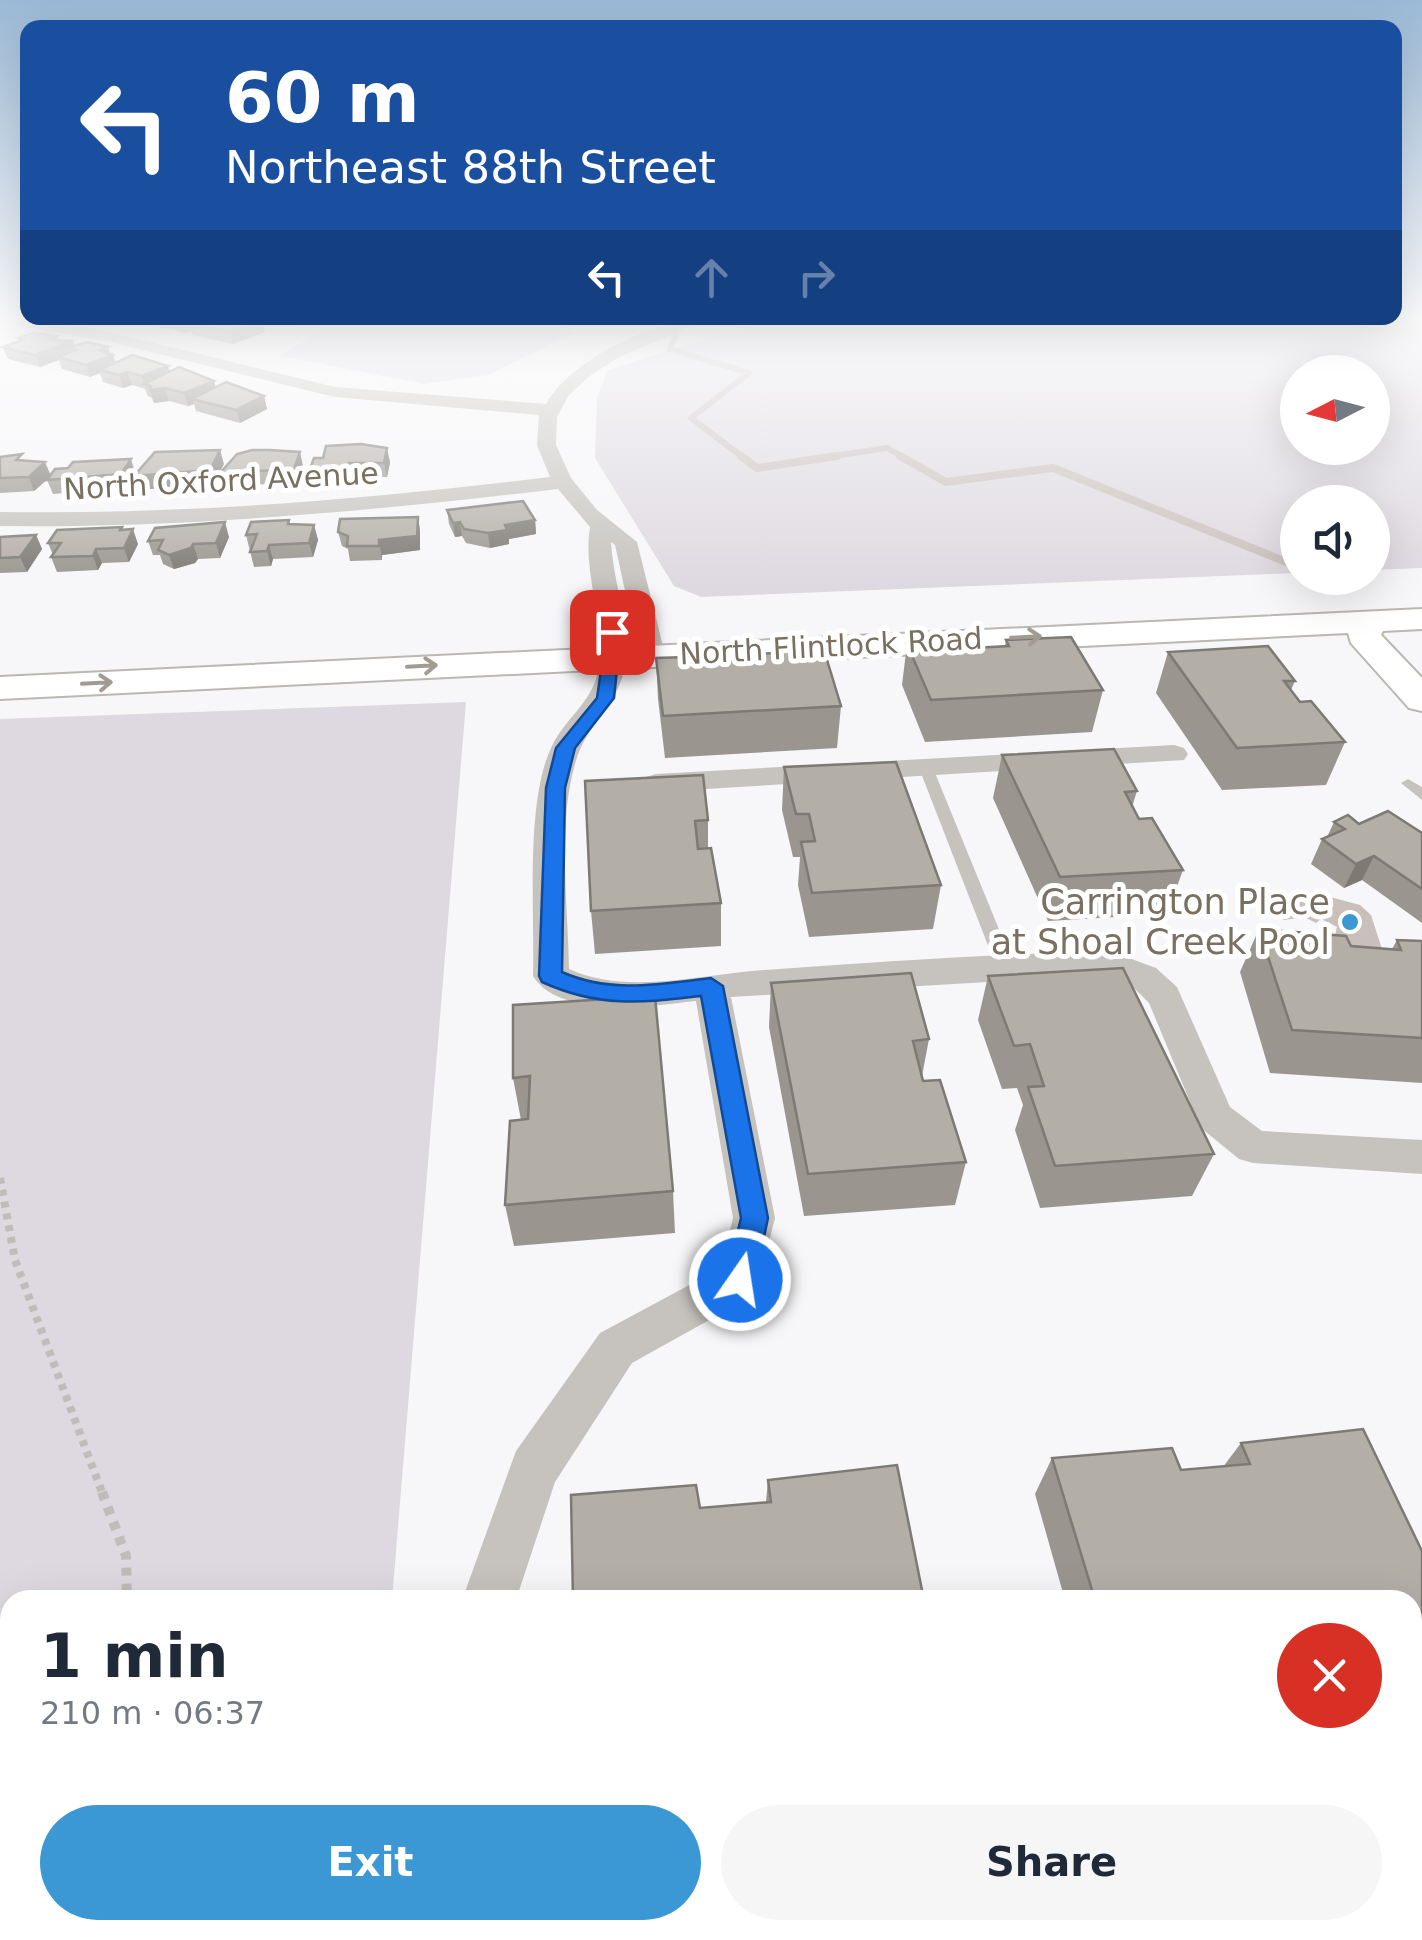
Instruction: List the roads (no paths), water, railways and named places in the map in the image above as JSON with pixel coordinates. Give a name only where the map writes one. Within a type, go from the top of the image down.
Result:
[{"type":"main road","name":"North Flintlock Road","points":[[1390,592],[1422,590]]},
{"type":"main road","name":"North Flintlock Road","points":[[0,688],[1332,595]]},
{"type":"main road","points":[[1347,595],[1372,622],[1402,634],[1422,654]]},
{"type":"main road","name":"North Flintlock Road","points":[[651,642],[1422,619]]},
{"type":"main road","points":[[1372,622],[1363,636],[1422,700]]},
{"type":"main road","name":"North Flintlock Road","points":[[0,657],[613,644]]},
{"type":"street","points":[[508,407],[549,410]]},
{"type":"street","points":[[551,407],[545,436],[550,461],[600,528],[626,542],[651,642]]},
{"type":"street","name":"North Oxford Avenue","points":[[0,519],[64,520],[370,505],[564,482]]},
{"type":"street","points":[[600,528],[598,556],[613,644],[605,698],[566,748],[556,788],[550,976],[581,990],[633,996],[711,986],[1005,966],[1110,963],[1144,976],[1164,996],[1215,1118],[1252,1147],[1422,1157]]},
{"type":"street","points":[[634,784],[1174,754]]},
{"type":"street","points":[[556,788],[594,786]]},
{"type":"street","points":[[492,1590],[534,1469],[616,1348],[740,1280],[754,1218],[711,986]]},
{"type":"lane","points":[[926,768],[1005,966]]},
{"type":"lane","points":[[1408,783],[1422,795]]},
{"type":"waterway","points":[[706,407],[691,418],[744,458]]},
{"type":"waterway","points":[[821,458],[887,448],[905,458]]},
{"type":"waterway","points":[[741,456],[757,468],[837,456]]},
{"type":"waterway","points":[[900,456],[946,482],[1053,468],[1280,559]]},
{"type":"place","name":"Carrington Place at Shoal Creek Pool","points":[[1350,922]]}]
